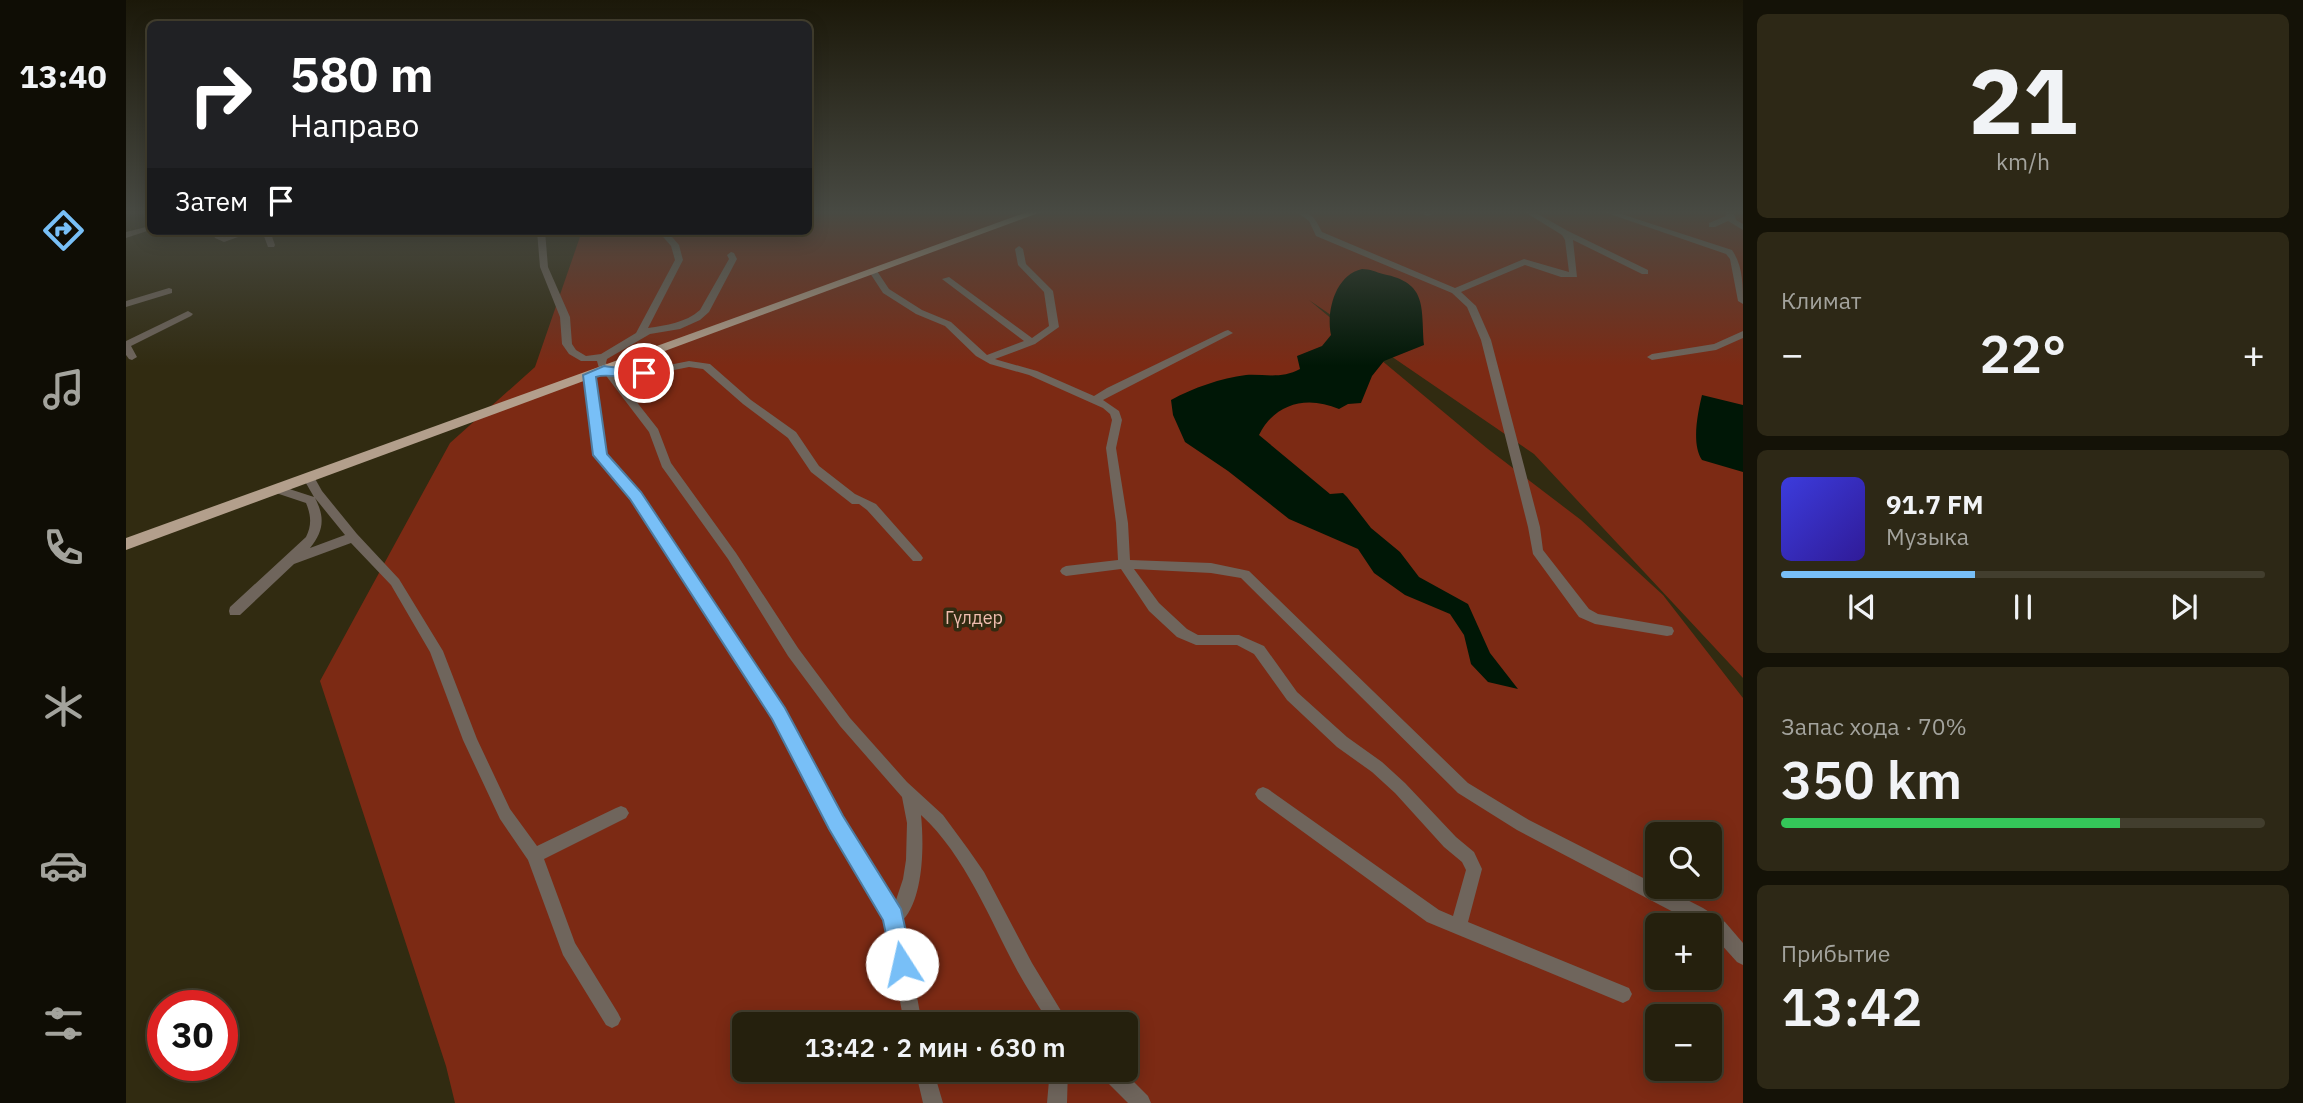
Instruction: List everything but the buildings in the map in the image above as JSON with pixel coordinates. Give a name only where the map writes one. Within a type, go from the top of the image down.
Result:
[{"type":"main road","points":[[126,544],[589,375],[603,363],[890,263]]},
{"type":"street","points":[[544,263],[565,317],[567,344],[572,352],[584,359],[603,363],[616,374],[644,373],[689,364],[706,366],[747,402],[792,435],[815,469],[853,499],[866,501],[875,509],[905,548],[917,558]]},
{"type":"street","points":[[640,334],[677,263]]},
{"type":"street","points":[[603,363],[640,334],[677,327],[697,318],[704,312],[731,263]]},
{"type":"street","points":[[988,358],[1031,342],[1054,327],[1048,290],[1022,263]]},
{"type":"street","points":[[1388,263],[1455,290],[1471,306],[1486,340],[1538,551],[1584,613],[1595,619],[1667,632]]},
{"type":"street","points":[[1455,290],[1520,263]]},
{"type":"street","points":[[1536,263],[1565,276],[1574,275],[1573,263]]},
{"type":"street","points":[[1628,263],[1645,272]]},
{"type":"street","points":[[1735,263],[1743,301]]},
{"type":"street","points":[[872,270],[886,291],[919,312],[948,324],[968,345],[988,358],[1033,373],[1107,406],[1115,413],[1117,421],[1111,448],[1122,523],[1124,564],[1154,607],[1182,633],[1196,640],[1238,640],[1259,650],[1292,696],[1342,742],[1377,767],[1468,857],[1474,869],[1459,926]]},
{"type":"street","points":[[946,279],[1031,342]]},
{"type":"street","points":[[126,304],[169,290]]},
{"type":"street","points":[[132,357],[126,344],[188,314]]},
{"type":"street","points":[[1094,401],[1111,390],[1228,333]]},
{"type":"street","points":[[1653,357],[1716,347],[1742,336]]},
{"type":"street","points":[[603,363],[654,431],[666,464],[733,556],[793,652],[845,722],[909,794],[938,820],[978,878],[1026,969],[1053,1012]]},
{"type":"street","points":[[589,375],[600,455],[636,495],[779,714],[836,822],[894,917],[911,1012]]},
{"type":"street","points":[[309,478],[324,502],[353,537],[396,582],[436,651],[470,740],[499,802],[534,855],[564,938],[590,987],[612,1019]]},
{"type":"street","points":[[235,611],[287,562],[304,551],[313,536],[318,521],[317,509],[310,499],[277,489]]},
{"type":"street","points":[[287,562],[353,537]]},
{"type":"street","points":[[1066,571],[1124,564],[1211,568],[1245,574],[1464,788],[1523,825],[1698,915],[1719,928],[1743,956]]},
{"type":"street","points":[[894,917],[899,914],[907,894],[913,868],[914,816],[909,794]]},
{"type":"street","points":[[1263,794],[1423,909],[1623,994]]},
{"type":"street","points":[[534,855],[621,813]]},
{"type":"street","points":[[928,1082],[933,1103]]},
{"type":"street","points":[[1057,1103],[1058,1082]]},
{"type":"street","points":[[1121,1082],[1141,1103]]},
{"type":"green space","name":"Гүлдер","points":[[571,263],[1743,263],[1743,678],[1534,454],[1309,300],[1488,449],[1581,520],[1663,595],[1743,698],[1743,1103],[455,1103],[446,1066],[320,681],[450,443],[535,367]]},
{"type":"shaded area","points":[[1362,269],[1398,278],[1415,290],[1422,308],[1424,345],[1384,361],[1372,376],[1361,403],[1348,404],[1339,409],[1315,403],[1293,405],[1274,415],[1259,435],[1330,494],[1343,493],[1371,528],[1400,552],[1419,577],[1468,604],[1490,653],[1518,689],[1488,682],[1471,664],[1464,635],[1450,614],[1405,595],[1374,573],[1358,549],[1289,519],[1228,471],[1185,442],[1173,415],[1171,400],[1207,384],[1237,376],[1280,375],[1300,369],[1297,356],[1322,346],[1331,335],[1331,306],[1339,286],[1353,273]]},
{"type":"shaded area","points":[[1702,395],[1743,405],[1743,472],[1702,460],[1696,437]]},
{"type":"route","points":[[644,373],[616,374],[604,370],[589,375],[596,410],[600,455],[607,466],[636,495],[728,640],[779,714],[836,822],[894,917],[902,964]]}]
